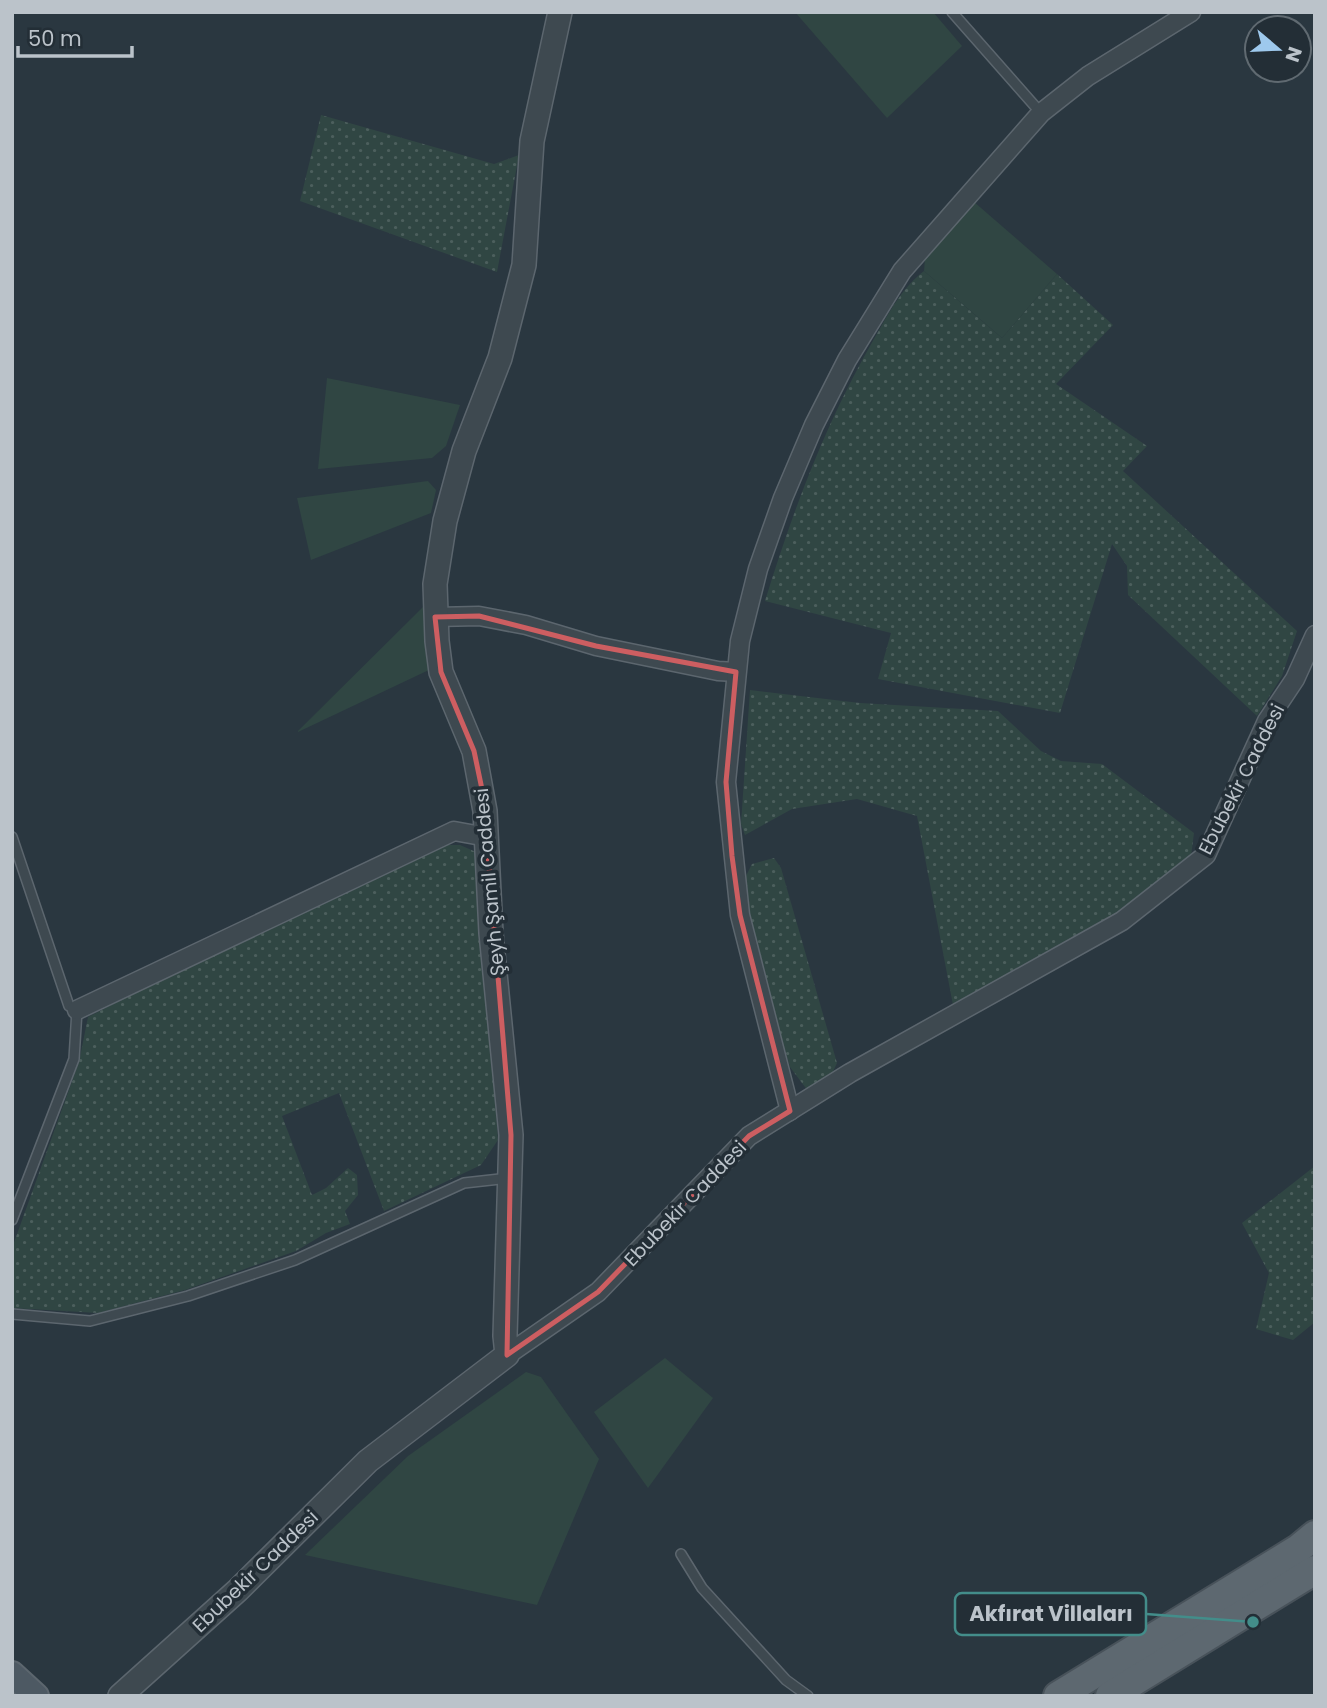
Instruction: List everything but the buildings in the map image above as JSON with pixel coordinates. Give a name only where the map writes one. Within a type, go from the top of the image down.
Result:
[{"type":"main road","points":[[1058,1696],[1315,1535]]},
{"type":"main road","points":[[1110,1696],[1315,1570]]},
{"type":"main road","points":[[12,1674],[36,1696]]},
{"type":"main road","points":[[12,1690],[16,1696]]},
{"type":"street","name":"Şeyh Şamil Caddesi","points":[[507,1355],[505,1336],[511,1135],[491,933],[487,837],[477,762],[441,672],[435,617],[435,573],[445,521],[464,451],[500,358],[524,265],[532,141],[559,12]]},
{"type":"street","points":[[790,1111],[740,915],[726,782],[736,671],[758,569],[783,498],[814,425],[847,360],[902,271],[1041,113],[1088,76],[1191,12]]},
{"type":"street","points":[[435,617],[480,616],[526,625],[596,646],[718,671],[736,671]]},
{"type":"street","name":"Ebubekir Caddesi","points":[[120,1696],[238,1590],[368,1461],[507,1355],[598,1292],[749,1136],[850,1073],[1122,921],[1206,855],[1267,721],[1295,678],[1315,635]]},
{"type":"street","points":[[77,1010],[454,831],[487,837]]},
{"type":"lane","points":[[952,12],[1041,113]]},
{"type":"lane","points":[[12,837],[69,1006],[77,1010],[74,1059],[12,1220]]},
{"type":"lane","points":[[12,1314],[90,1321],[175,1300],[295,1260],[464,1183],[510,1178]]},
{"type":"lane","points":[[681,1554],[702,1588],[786,1679],[808,1696]]},
{"type":"highlighted area","points":[[479,616],[596,646],[736,672],[726,782],[732,856],[740,915],[790,1111],[749,1136],[598,1292],[507,1355],[511,1135],[483,794],[474,751],[441,672],[435,617]]},
{"type":"green space","points":[[795,12],[933,12],[962,46],[887,118]]},
{"type":"green space","points":[[321,115],[494,164],[519,155],[497,272],[300,201]]},
{"type":"green space","points":[[973,201],[1057,274],[1002,338],[924,271],[925,258]]},
{"type":"green space","points":[[924,271],[1002,338],[1057,274],[1113,325],[1056,384],[1147,446],[1123,471],[1297,631],[1282,676],[1257,716],[1128,595],[1127,566],[1112,544],[1060,713],[878,679],[891,633],[765,601],[799,500],[841,402],[890,311],[908,286]]},
{"type":"green space","points":[[327,378],[460,405],[446,446],[432,458],[318,469]]},
{"type":"green space","points":[[428,481],[436,490],[431,513],[311,560],[297,498]]},
{"type":"green space","points":[[424,606],[431,669],[298,732],[298,731]]},
{"type":"green space","points":[[750,690],[860,703],[998,711],[1041,751],[1061,761],[1102,764],[1194,833],[1191,856],[1120,912],[953,1005],[917,816],[857,799],[792,809],[745,835],[741,824]]},
{"type":"green space","points":[[446,845],[460,845],[476,852],[479,864],[498,1140],[481,1165],[384,1211],[339,1093],[282,1116],[312,1195],[326,1188],[348,1168],[357,1175],[358,1195],[345,1211],[350,1224],[326,1233],[296,1251],[185,1290],[98,1313],[12,1308],[12,1248],[79,1062],[88,1017],[194,963]]},
{"type":"green space","points":[[774,858],[781,868],[837,1063],[829,1080],[808,1091],[790,1067],[764,981],[749,912],[745,878],[752,864]]},
{"type":"green space","points":[[1315,1166],[1315,1322],[1293,1340],[1256,1329],[1269,1273],[1242,1223]]},
{"type":"green space","points":[[665,1358],[713,1398],[648,1488],[594,1412]]},
{"type":"green space","points":[[526,1372],[541,1377],[599,1459],[537,1605],[305,1555],[408,1456]]},
{"type":"place","name":"Akfırat Villaları","points":[[1253,1622]]}]
